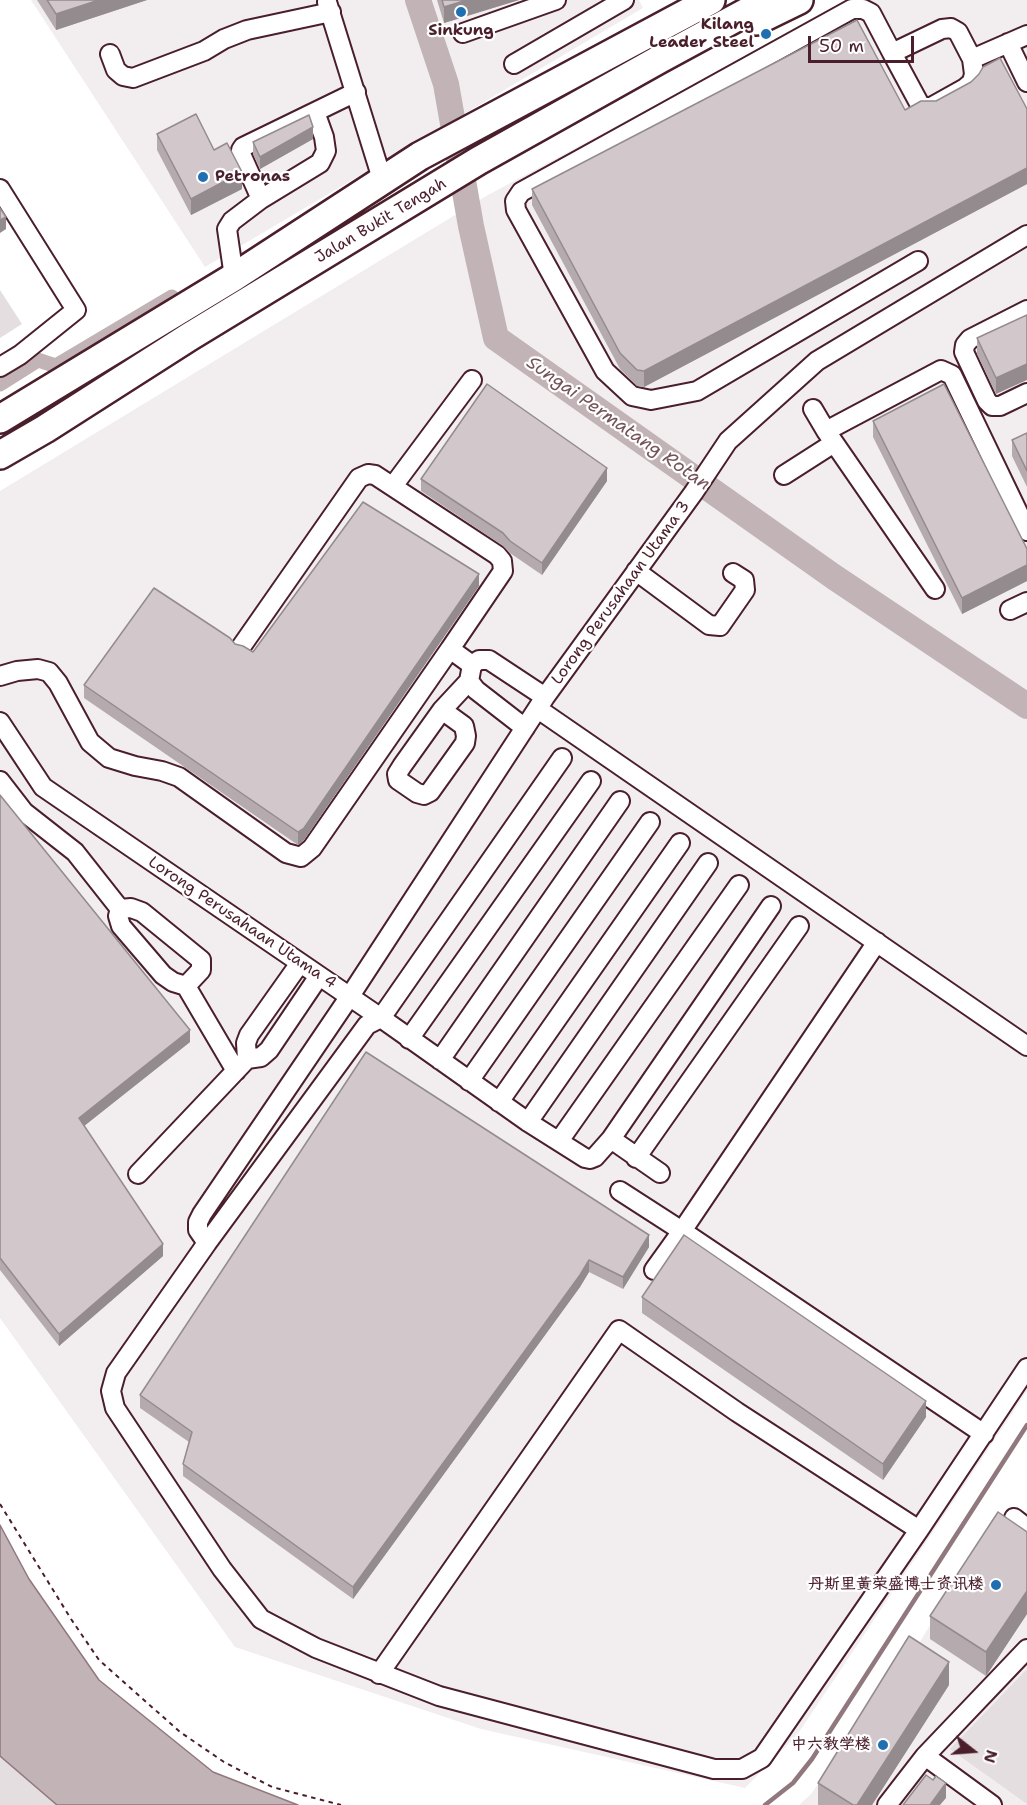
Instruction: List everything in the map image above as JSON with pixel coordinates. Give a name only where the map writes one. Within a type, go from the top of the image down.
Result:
[{"type":"highway","name":"Jalan Bukit Tengah","points":[[0,419],[234,277],[420,156],[711,0]]},
{"type":"highway","name":"Jalan Bukit Tengah","points":[[0,455],[478,161],[769,0]]},
{"type":"highway","points":[[660,59],[764,18],[799,0]]},
{"type":"street","points":[[463,33],[556,0]]},
{"type":"street","points":[[514,64],[623,0]]},
{"type":"street","points":[[110,54],[116,70],[123,76],[133,78],[204,51],[224,39],[247,30],[329,6],[382,179]]},
{"type":"street","points":[[892,52],[942,28],[951,28],[958,32],[972,59],[974,74],[972,82],[931,107],[923,107],[919,103],[871,13],[863,9],[852,9],[521,192],[515,201],[516,210],[605,371],[632,396],[651,400],[697,391],[918,261]]},
{"type":"street","points":[[972,59],[1027,35]]},
{"type":"street","points":[[1008,43],[1027,82]]},
{"type":"street","points":[[261,199],[241,154],[243,147],[356,92]]},
{"type":"street","points":[[234,277],[228,230],[232,221],[261,199],[320,163],[326,151],[315,112]]},
{"type":"street","points":[[0,189],[76,310],[20,355],[0,367]]},
{"type":"street","name":"Lorong Perusahaan Utama 3","points":[[535,713],[728,441],[817,361],[1027,235]]},
{"type":"street","points":[[1027,310],[970,339],[965,345],[964,352],[987,401],[992,406],[1000,406],[1027,393]]},
{"type":"street","points":[[784,475],[830,437],[941,370],[952,375],[1027,531]]},
{"type":"street","points":[[393,486],[472,380]]},
{"type":"street","points":[[813,409],[935,589]]},
{"type":"street","points":[[0,676],[17,671],[38,669],[49,672],[58,683],[90,742],[109,758],[179,777],[286,853],[301,857],[312,848],[503,571],[502,561],[497,555],[393,486],[375,475],[368,474],[359,478],[241,646]]},
{"type":"street","points":[[636,571],[709,625],[720,626],[745,590],[744,580],[733,573]]},
{"type":"street","points":[[1010,610],[1027,602]]},
{"type":"street","points":[[450,649],[470,673],[476,690],[535,713],[878,942],[1027,1046]]},
{"type":"street","points":[[442,710],[479,660],[489,660],[535,713]]},
{"type":"street","name":"Lorong Perusahaan Utama 4","points":[[0,722],[42,787],[350,996],[535,713]]},
{"type":"street","points":[[562,758],[381,1018],[367,1025],[363,1030],[207,1243],[116,1373],[111,1391],[115,1408],[222,1569],[261,1619],[316,1648],[379,1674],[439,1696],[702,1766],[714,1769],[742,1769],[762,1758],[1027,1368]]},
{"type":"street","points":[[0,781],[24,812],[75,852],[120,909]]},
{"type":"street","points":[[409,1039],[591,782]]},
{"type":"street","points":[[440,1060],[620,801]]},
{"type":"street","points":[[469,1081],[650,822]]},
{"type":"street","points":[[499,1102],[680,843]]},
{"type":"street","points":[[528,1122],[708,863]]},
{"type":"street","points":[[559,1142],[739,885]]},
{"type":"street","points":[[207,1243],[198,1230],[198,1222],[202,1214],[350,996],[528,1122],[585,1158],[595,1158],[771,906]]},
{"type":"street","points":[[120,909],[131,908],[142,912],[201,960],[201,970],[186,986]]},
{"type":"street","points":[[120,909],[118,916],[121,926],[163,975],[173,982],[186,986],[241,1065]]},
{"type":"street","points":[[636,1158],[799,926]]},
{"type":"street","points":[[654,1270],[878,942]]},
{"type":"street","points":[[241,1065],[249,1035],[300,963]]},
{"type":"street","points":[[138,1174],[241,1065],[261,1057],[269,1050],[319,976]]},
{"type":"street","points":[[610,1139],[660,1173]]},
{"type":"street","points":[[620,1191],[984,1434]]},
{"type":"street","points":[[379,1674],[619,1330],[737,1412],[919,1530]]},
{"type":"street","points":[[887,1805],[925,1755],[1027,1649]]},
{"type":"street","points":[[925,1755],[992,1805]]},
{"type":"street","points":[[965,1785],[968,1805]]},
{"type":"path","points":[[0,1504],[99,1660],[172,1725],[224,1762],[272,1787],[341,1805]]},
{"type":"shaded area","points":[[31,0],[639,0],[643,8],[205,267]]},
{"type":"shaded area","points":[[851,0],[1027,0],[1027,1391],[797,1735],[745,1788],[481,1729],[235,1647],[0,1318],[0,491],[488,195]]},
{"type":"shaded area","points":[[0,290],[22,324],[0,338]]},
{"type":"shaded area","points":[[996,1516],[1027,1539],[1027,1805],[799,1805],[811,1794],[909,1660]]},
{"type":"shaded area","points":[[0,1525],[29,1579],[99,1680],[213,1772],[298,1805],[57,1805],[0,1756]]},
{"type":"shaded area","points":[[1027,1669],[1027,1804],[950,1749]]},
{"type":"shaded area","points":[[0,1756],[57,1805],[0,1805]]},
{"type":"building","points":[[47,0],[99,0],[56,14]]},
{"type":"building","points":[[442,0],[467,0],[444,7]]},
{"type":"building","points":[[857,20],[905,110],[921,101],[936,101],[971,82],[983,67],[1000,58],[1027,109],[1027,168],[644,371],[637,370],[620,353],[532,189]]},
{"type":"building","name":"Petronas","points":[[196,114],[214,150],[227,143],[242,172],[191,199],[157,134]]},
{"type":"building","points":[[309,115],[313,127],[260,157],[253,142]]},
{"type":"building","points":[[0,208],[6,217],[0,220]]},
{"type":"building","points":[[1027,315],[1027,364],[996,378],[977,338]]},
{"type":"building","points":[[487,384],[607,468],[542,563],[510,541],[503,533],[421,479]]},
{"type":"building","points":[[944,384],[1027,549],[1027,565],[962,598],[873,421]]},
{"type":"building","points":[[1027,433],[1027,471],[1012,440]]},
{"type":"building","points":[[363,502],[479,574],[304,828],[298,832],[84,685],[154,588],[230,638],[235,644],[253,652]]},
{"type":"building","points":[[0,795],[190,1030],[79,1118],[163,1244],[59,1334],[0,1258]]},
{"type":"building","points":[[366,1052],[649,1235],[623,1277],[589,1260],[353,1587],[183,1464],[192,1432],[140,1395]]},
{"type":"building","points":[[684,1235],[926,1401],[883,1464],[642,1297]]},
{"type":"building","name":"丹斯里黄荣盛博士资讯楼","points":[[998,1512],[1027,1532],[1027,1591],[986,1652],[930,1616]]},
{"type":"building","name":"中六教学楼","points":[[909,1636],[949,1662],[857,1805],[853,1805],[818,1783]]},
{"type":"building","points":[[926,1775],[933,1780],[936,1776],[946,1783],[930,1805],[903,1805]]},
{"type":"waterway","name":"Sungai Permatang Rotan","points":[[418,0],[446,84],[471,226],[496,338],[834,577],[1027,706]]},
{"type":"waterway","points":[[0,384],[38,360],[56,366],[172,297]]},
{"type":"waterway","points":[[765,1805],[793,1783],[812,1759],[1027,1425]]},
{"type":"place","name":"Sinkung","points":[[461,12]]},
{"type":"place","name":"Kilang Leader Steel","points":[[766,34]]},
{"type":"place","name":"Petronas","points":[[203,177]]},
{"type":"place","name":"丹斯里黄荣盛博士资讯楼","points":[[996,1585]]},
{"type":"place","name":"中六教学楼","points":[[883,1745]]}]
